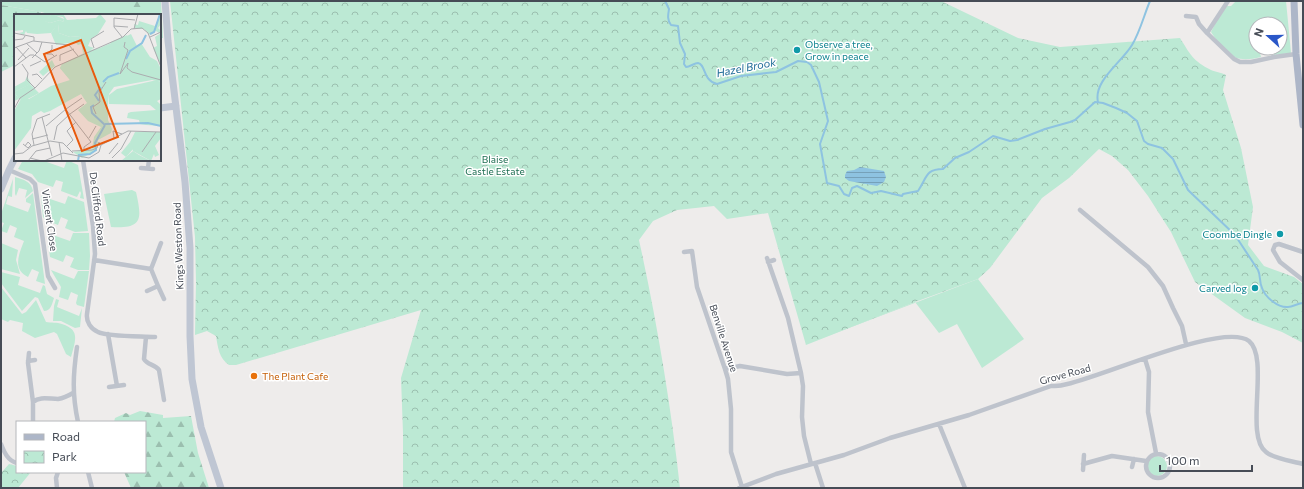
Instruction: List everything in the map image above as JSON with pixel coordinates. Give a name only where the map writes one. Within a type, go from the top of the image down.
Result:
[{"type":"main road","name":"Kings Weston Road","points":[[165,1],[168,41],[185,182],[190,248],[190,336],[192,378],[201,427],[221,488]]},
{"type":"main road","points":[[1294,1],[1296,54],[1303,125]]},
{"type":"main road","points":[[161,108],[176,106]]},
{"type":"main road","points":[[1,190],[14,160]]},
{"type":"street","points":[[1207,33],[1228,1]]},
{"type":"street","points":[[1186,16],[1196,17],[1199,24],[1228,55],[1240,62],[1251,62],[1296,54]]},
{"type":"street","name":"De Clifford Road","points":[[83,161],[93,226],[94,260],[87,317],[88,322],[94,329],[102,334],[155,337]]},
{"type":"street","points":[[141,168],[150,168],[149,161]]},
{"type":"street","name":"Vincent Close","points":[[9,170],[30,179],[35,184],[48,276],[55,288]]},
{"type":"street","points":[[1080,210],[1084,215],[1148,267],[1163,286],[1182,326],[1186,344]]},
{"type":"street","points":[[161,243],[151,269],[164,299]]},
{"type":"street","points":[[1303,252],[1279,244],[1276,245],[1273,250],[1280,262],[1303,280]]},
{"type":"street","name":"Benville Avenue","points":[[684,252],[692,251],[697,287],[725,369],[730,397],[732,452],[744,487]]},
{"type":"street","name":"De Clifford Road","points":[[94,260],[151,269]]},
{"type":"street","points":[[774,260],[767,260],[788,318],[801,373],[803,386],[802,417],[804,436],[823,488]]},
{"type":"street","points":[[147,291],[158,286]]},
{"type":"street","points":[[108,334],[116,386]]},
{"type":"street","points":[[146,337],[144,359],[147,363],[158,368],[164,400]]},
{"type":"street","name":"Grove Road","points":[[744,487],[770,476],[813,464],[993,407],[1051,386],[1063,385],[1186,344],[1212,339],[1235,337],[1244,338],[1250,342],[1256,355],[1256,422],[1262,449],[1270,455],[1303,464]]},
{"type":"street","points":[[77,347],[73,372],[73,394],[78,421]]},
{"type":"street","points":[[29,353],[28,360],[33,402],[33,421]]},
{"type":"street","points":[[1144,359],[1149,372],[1148,412],[1156,454]]},
{"type":"street","points":[[28,360],[35,360]]},
{"type":"street","points":[[725,369],[740,366],[776,373],[801,373]]},
{"type":"street","points":[[160,376],[166,376]]},
{"type":"street","points":[[110,387],[124,385]]},
{"type":"street","points":[[33,402],[40,398],[64,398],[73,394]]},
{"type":"street","points":[[939,424],[965,488]]},
{"type":"street","points":[[1,444],[10,460],[16,463]]},
{"type":"street","points":[[1156,454],[1164,456],[1169,462],[1169,471],[1163,477],[1155,478],[1148,473],[1146,469],[1146,461],[1150,456],[1156,454]]},
{"type":"street","points":[[1083,470],[1084,455]]},
{"type":"street","points":[[1083,464],[1112,456],[1134,458],[1146,461]]},
{"type":"street","points":[[1132,466],[1134,458]]},
{"type":"street","points":[[57,488],[56,478],[58,473]]},
{"type":"street","points":[[88,473],[92,488]]},
{"type":"green space","points":[[1,1],[161,1],[163,38],[161,38],[161,14],[48,14],[1,5]]},
{"type":"green space","points":[[123,1],[139,1],[146,14],[130,14]]},
{"type":"green space","name":"Blaise Castle Estate","points":[[170,1],[941,1],[1018,38],[1060,47],[1180,38],[1189,53],[1196,60],[1211,70],[1226,75],[1223,90],[1241,148],[1253,207],[1248,245],[1264,266],[1294,277],[1303,284],[1303,343],[1282,332],[1245,318],[1195,282],[1171,232],[1148,196],[1128,170],[1112,156],[1099,149],[1069,178],[1042,198],[990,268],[978,279],[806,345],[768,213],[727,219],[714,206],[677,210],[653,221],[639,240],[663,364],[680,488],[403,488],[401,378],[421,310],[236,365],[229,365],[223,359],[218,349],[216,336],[207,331],[195,335],[195,237]]},
{"type":"green space","points":[[1236,1],[1286,1],[1287,16],[1248,16],[1248,56],[1261,57],[1243,59],[1231,55],[1221,46],[1211,32],[1227,6],[1231,6]]},
{"type":"green space","points":[[1,5],[41,12],[40,14],[14,14],[14,66],[1,72]]},
{"type":"green space","points":[[1288,22],[1291,53],[1288,53]]},
{"type":"green space","points":[[22,161],[44,161],[64,168],[67,161],[78,165],[84,199],[80,198],[80,191],[77,197],[61,191],[63,182],[56,180],[53,187],[38,182],[32,174],[18,169]]},
{"type":"green space","points":[[15,177],[27,181],[31,185],[33,191],[25,198],[27,190],[19,188],[16,196],[15,194]]},
{"type":"green space","points":[[13,179],[12,197],[8,196],[6,204],[28,212],[31,204],[26,202],[26,199],[33,193],[45,284],[36,281],[39,272],[32,269],[28,277],[23,274],[18,266],[20,251],[24,241],[14,237],[17,228],[10,225],[7,233],[1,231],[4,223],[1,222],[1,214]]},
{"type":"green space","points":[[132,190],[136,192],[138,201],[138,220],[135,224],[129,226],[111,227],[104,194]]},
{"type":"green space","points":[[41,196],[65,204],[68,196],[84,202],[88,231],[75,232],[65,228],[68,220],[61,217],[58,225],[46,220],[43,217]]},
{"type":"green space","points":[[47,233],[70,241],[73,233],[89,233],[89,270],[78,270],[70,267],[74,258],[66,255],[63,262],[50,257]]},
{"type":"green space","points":[[1,243],[18,250],[16,260],[20,274],[1,269]]},
{"type":"green space","points":[[51,270],[74,279],[78,271],[89,271],[84,307],[77,305],[78,295],[71,292],[68,300],[59,297],[61,287]]},
{"type":"green space","points":[[1,272],[20,277],[18,285],[40,293],[43,285],[45,286],[47,294],[54,298],[50,308],[44,311],[38,298],[35,297],[22,311],[1,283]]},
{"type":"green space","points":[[978,279],[1024,339],[982,368],[957,324],[939,333],[916,303]]},
{"type":"green space","points":[[1,287],[22,314],[26,312],[36,300],[46,322],[60,323],[72,329],[75,341],[71,357],[66,354],[57,334],[54,332],[35,338],[22,331],[23,323],[10,320],[8,322],[1,319]]},
{"type":"green space","points":[[56,299],[59,300],[57,307],[79,316],[82,308],[80,327],[75,328],[61,321],[53,321]]},
{"type":"green space","points":[[915,302],[916,303],[809,343]]},
{"type":"green space","points":[[140,411],[163,415],[163,418],[191,416],[198,453],[209,488],[131,488],[124,473],[146,473],[146,421],[114,421],[115,418],[126,413],[130,415]]},
{"type":"green space","points":[[1157,456],[1164,459],[1167,466],[1164,473],[1157,476],[1150,473],[1147,466],[1150,459]]},
{"type":"green space","points":[[9,464],[16,466],[16,473],[30,473],[18,488],[1,488],[1,473]]},
{"type":"water","points":[[860,167],[884,171],[886,177],[884,182],[877,186],[849,181],[845,178],[847,171]]},
{"type":"waterway","name":"Hazel Brook","points":[[665,1],[669,9],[668,17],[671,25],[678,26],[680,43],[685,54],[684,64],[686,67],[696,63],[700,64],[712,82],[717,84],[741,76],[776,72],[798,61],[807,62],[811,65],[819,82],[828,121],[820,144],[827,183],[839,186],[844,194],[849,196],[852,188],[857,186],[871,193],[881,191],[902,196],[903,194],[918,191],[927,175],[937,169],[943,169],[955,158],[969,152],[993,136],[1010,141],[1017,140],[1045,129],[1075,120],[1095,102],[1103,103],[1127,113],[1137,121],[1144,141],[1148,144],[1162,148],[1173,159],[1188,190],[1235,235],[1258,270],[1261,286],[1269,298],[1276,304],[1284,307],[1290,307],[1303,303]]},
{"type":"waterway","points":[[1098,102],[1098,94],[1104,79],[1135,40],[1150,1]]},
{"type":"place","name":"Observe a tree, Grow in peace","points":[[797,50]]},
{"type":"place","name":"Coombe Dingle","points":[[1280,234]]},
{"type":"place","name":"Carved log","points":[[1255,288]]},
{"type":"place","name":"The Plant Cafe","points":[[254,376]]}]
